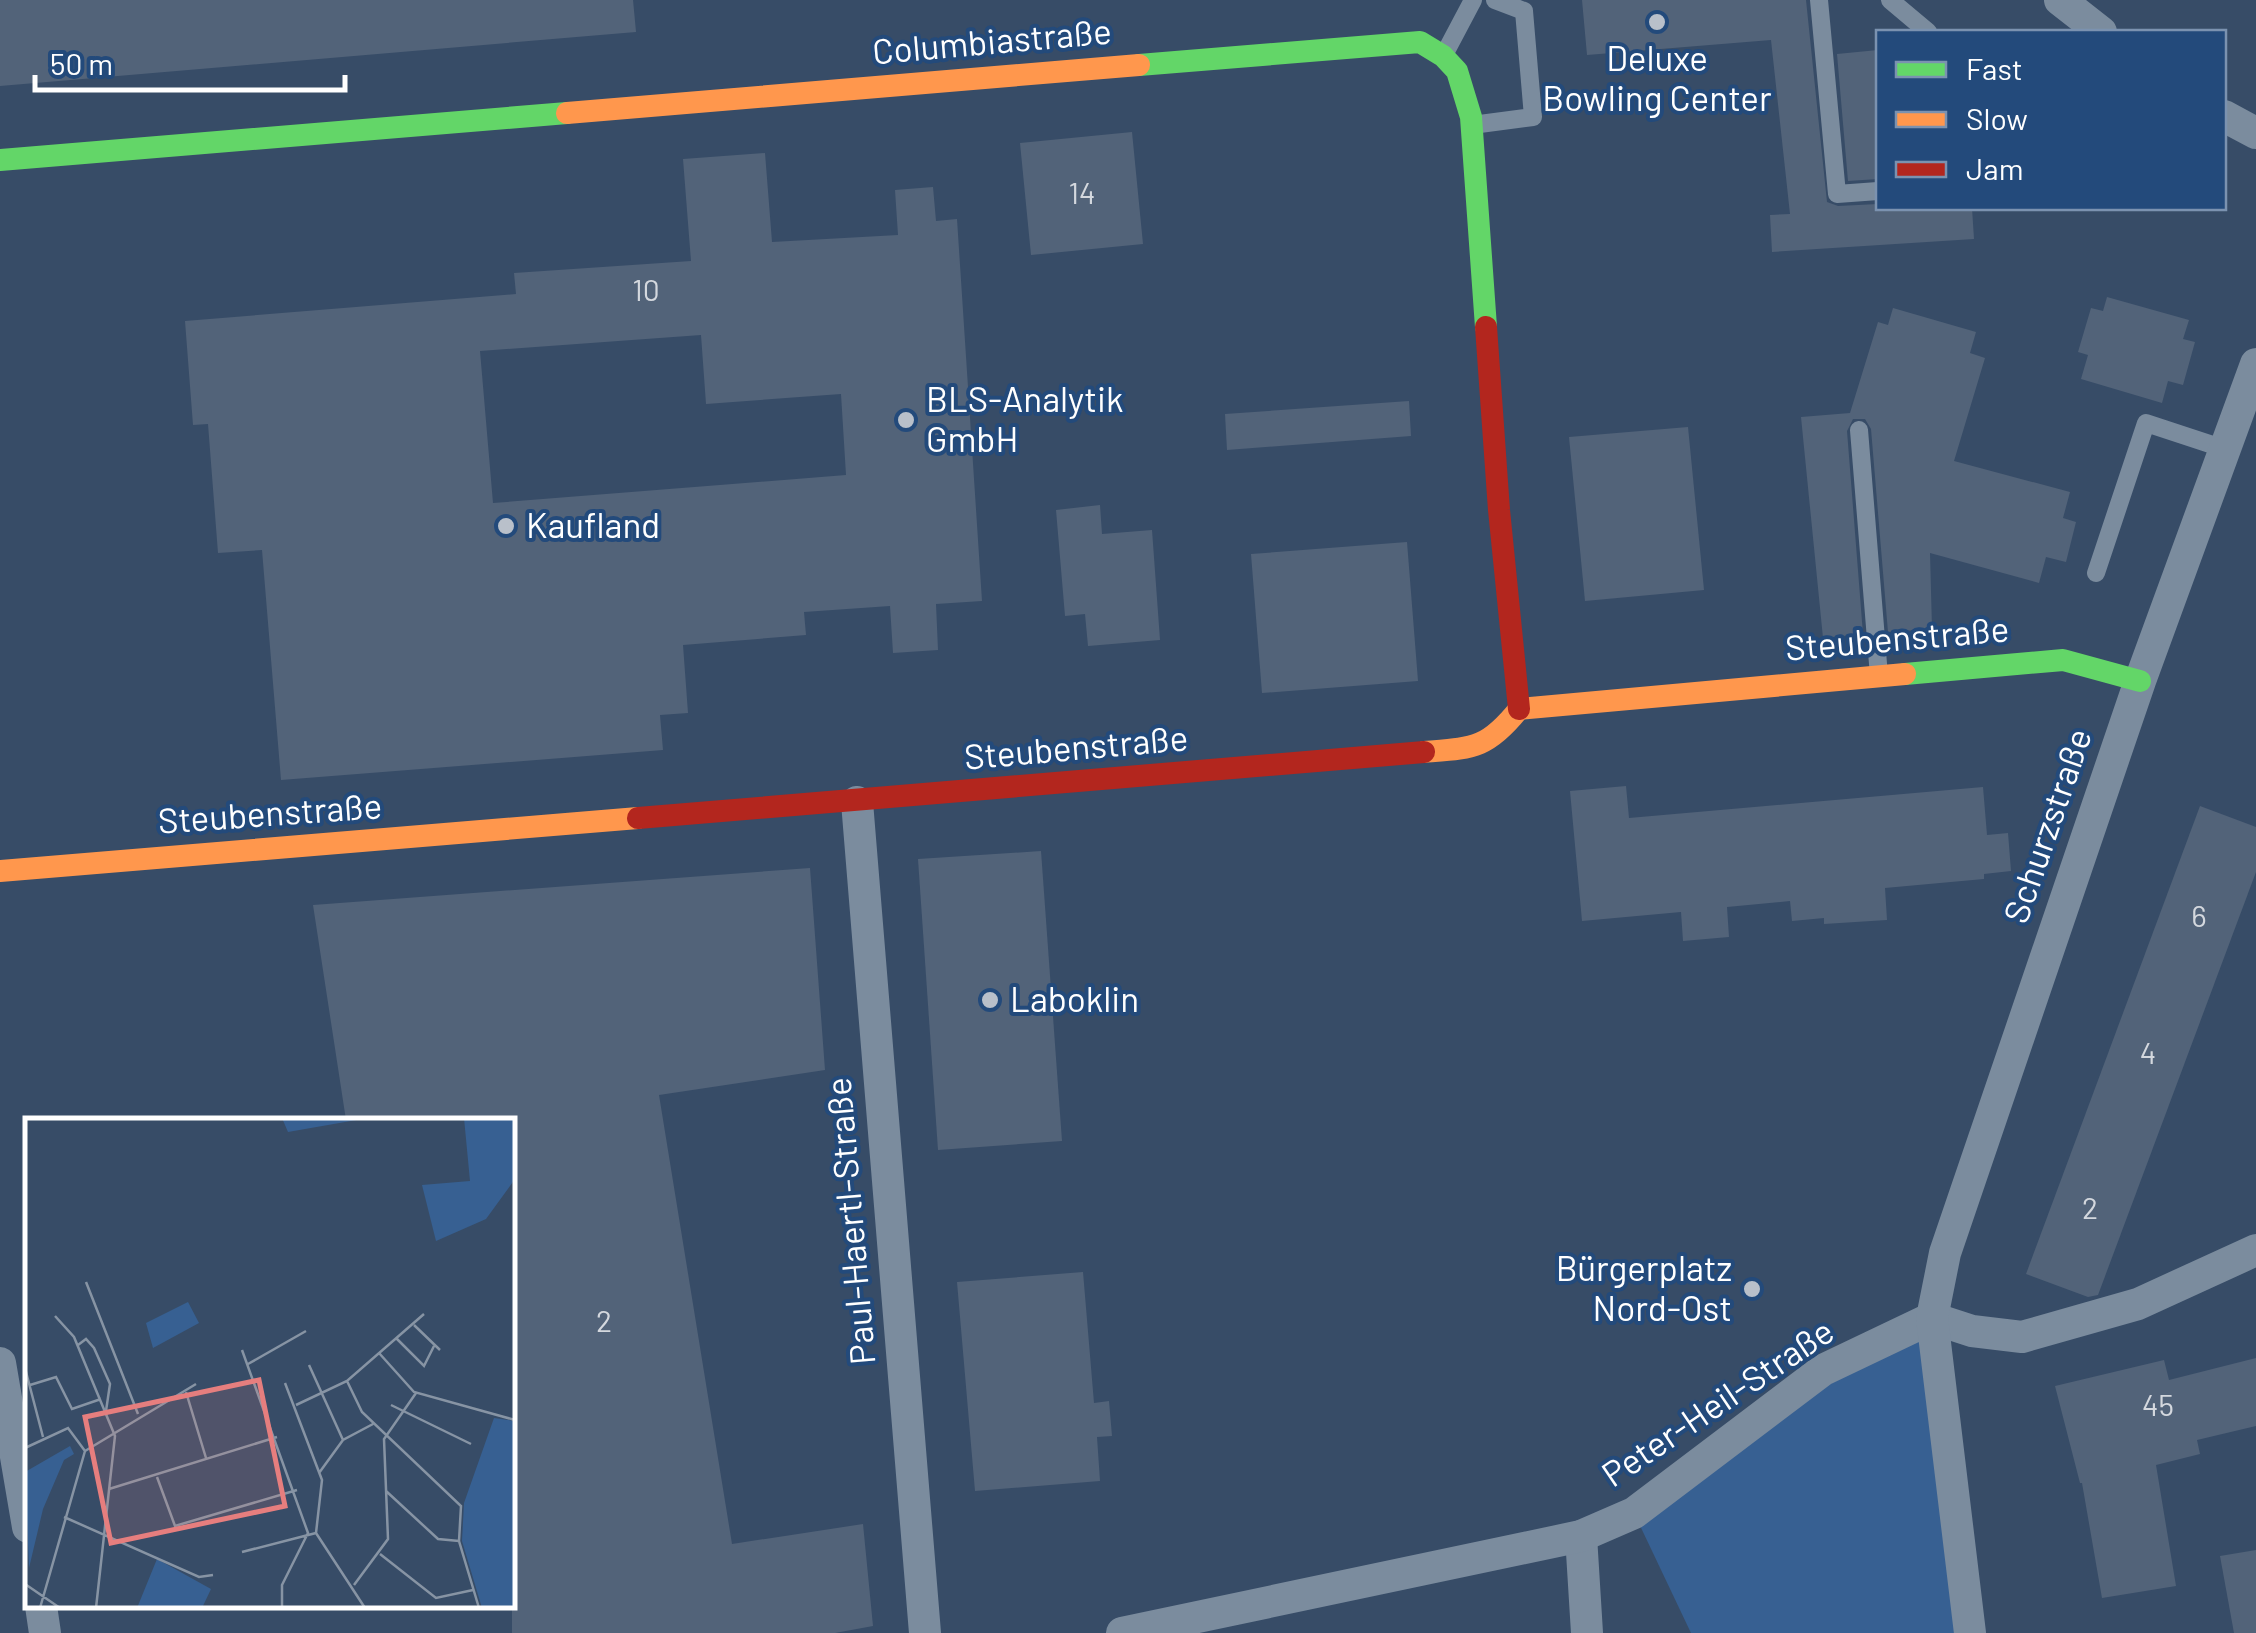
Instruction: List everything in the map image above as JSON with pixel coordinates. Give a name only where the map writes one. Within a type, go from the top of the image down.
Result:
[{"type":"street","points":[[2060,0],[2098,30]]},
{"type":"street","name":"Columbiastraße","points":[[0,160],[1365,44],[1420,42],[1445,54]]},
{"type":"street","points":[[1445,54],[1460,72],[1471,125],[1498,510],[1518,708]]},
{"type":"street","points":[[2226,117],[2256,133]]},
{"type":"street","name":"Schurzstraße","points":[[1970,1633],[1932,1318],[1945,1253],[2140,681],[2256,364]]},
{"type":"street","name":"Steubenstraße","points":[[0,871],[1474,748],[1502,730],[1518,708],[2063,660],[2140,681]]},
{"type":"street","name":"Paul-Haertl-Straße","points":[[857,802],[924,1633]]},
{"type":"street","points":[[1932,1318],[1972,1331],[2022,1337],[2138,1304],[2256,1250]]},
{"type":"street","name":"Peter-Heil-Straße","points":[[1122,1633],[1582,1536],[1634,1513],[1823,1370],[1932,1318]]},
{"type":"street","points":[[0,1363],[25,1509]]},
{"type":"street","points":[[1582,1536],[1587,1633]]},
{"type":"street","points":[[41,1608],[46,1633]]},
{"type":"lane","points":[[1445,54],[1473,0]]},
{"type":"lane","points":[[1471,125],[1533,117],[1524,11],[1495,0]]},
{"type":"lane","points":[[1819,0],[1837,194],[1876,191]]},
{"type":"lane","points":[[1890,0],[1926,30]]},
{"type":"lane","points":[[2096,573],[2146,423],[2225,449]]},
{"type":"lane","points":[[1859,430],[1879,676]]},
{"type":"shaded area","points":[[1932,1318],[1970,1633],[1691,1633],[1634,1513]]},
{"type":"building","points":[[0,0],[633,0],[636,32],[0,86]]},
{"type":"building","points":[[1582,0],[1806,0],[1827,202],[1838,206],[1876,204],[1876,210],[1972,210],[1974,239],[1772,252],[1770,215],[1790,214],[1771,40],[1587,55]]},
{"type":"building","points":[[1876,50],[1876,179],[1848,181],[1837,54]]},
{"type":"building","points":[[1132,132],[1143,244],[1031,255],[1020,143]]},
{"type":"building","name":"Kaufland","points":[[765,153],[772,242],[898,235],[895,190],[933,187],[936,221],[957,219],[982,601],[936,604],[938,650],[893,653],[890,606],[804,612],[806,635],[683,645],[688,713],[660,715],[663,750],[281,780],[262,550],[218,553],[208,424],[193,425],[185,321],[516,294],[514,273],[691,261],[683,159]],"holes":[[[701,335],[706,404],[841,394],[846,475],[493,503],[480,351]]]},
{"type":"building","points":[[2107,297],[2189,320],[2183,339],[2195,342],[2183,385],[2168,381],[2162,403],[2081,379],[2088,355],[2078,352],[2091,308],[2103,311]]},
{"type":"building","points":[[1893,308],[1976,332],[1970,353],[1985,358],[1954,461],[2070,492],[2063,518],[2076,522],[2066,562],[2046,557],[2039,583],[1930,553],[1932,629],[1888,632],[1871,429],[1865,419],[1853,419],[1847,431],[1863,634],[1823,638],[1801,417],[1850,413],[1878,322],[1888,325]]},
{"type":"building","points":[[1409,401],[1411,436],[1227,450],[1225,414]]},
{"type":"building","points":[[1688,427],[1704,590],[1585,601],[1569,437]]},
{"type":"building","points":[[1100,505],[1102,534],[1152,530],[1160,640],[1088,646],[1085,614],[1065,616],[1056,510]]},
{"type":"building","points":[[1407,542],[1418,681],[1262,693],[1251,554]]},
{"type":"building","points":[[1626,786],[1629,818],[1983,787],[1987,835],[2008,833],[2011,871],[1984,874],[1984,879],[1885,888],[1887,920],[1824,924],[1824,918],[1792,921],[1790,901],[1727,907],[1729,937],[1683,941],[1681,912],[1582,921],[1570,791]]},
{"type":"building","points":[[2200,806],[2256,827],[2256,872],[2098,1295],[2088,1297],[2026,1274]]},
{"type":"building","name":"Laboklin","points":[[1041,851],[1062,1141],[938,1150],[918,859]]},
{"type":"building","points":[[810,868],[825,1070],[659,1095],[732,1544],[863,1524],[873,1626],[835,1633],[512,1633],[515,1118],[346,1118],[313,905]]},
{"type":"building","points":[[1083,1272],[1094,1403],[1109,1401],[1112,1436],[1097,1437],[1100,1481],[975,1491],[957,1282]]},
{"type":"building","points":[[2256,1358],[2256,1426],[2197,1440],[2200,1454],[2156,1465],[2176,1586],[2102,1598],[2082,1483],[2055,1386],[2164,1360],[2169,1380]]},
{"type":"building","points":[[2256,1550],[2256,1633],[2234,1633],[2220,1556]]},
{"type":"traffic: fast","points":[[1139,65],[1420,42],[1443,56],[1457,71],[1471,117],[1486,327]]},
{"type":"traffic: fast","points":[[0,160],[567,113]]},
{"type":"traffic: fast","points":[[1905,674],[2063,660],[2140,681]]},
{"type":"traffic: slow","points":[[567,113],[1139,65]]},
{"type":"traffic: slow","points":[[1424,752],[1478,744],[1498,732],[1519,709],[1905,674]]},
{"type":"traffic: slow","points":[[0,871],[638,818]]},
{"type":"traffic: jam","points":[[1486,327],[1519,709]]},
{"type":"traffic: jam","points":[[638,818],[1424,752]]},
{"type":"place","name":"Deluxe Bowling Center","points":[[1657,22]]},
{"type":"place","name":"BLS-Analytik GmbH","points":[[906,420]]},
{"type":"place","name":"Kaufland","points":[[506,526]]},
{"type":"place","name":"Laboklin","points":[[990,1000]]},
{"type":"place","name":"Bürgerplatz Nord-Ost","points":[[1752,1289]]}]
